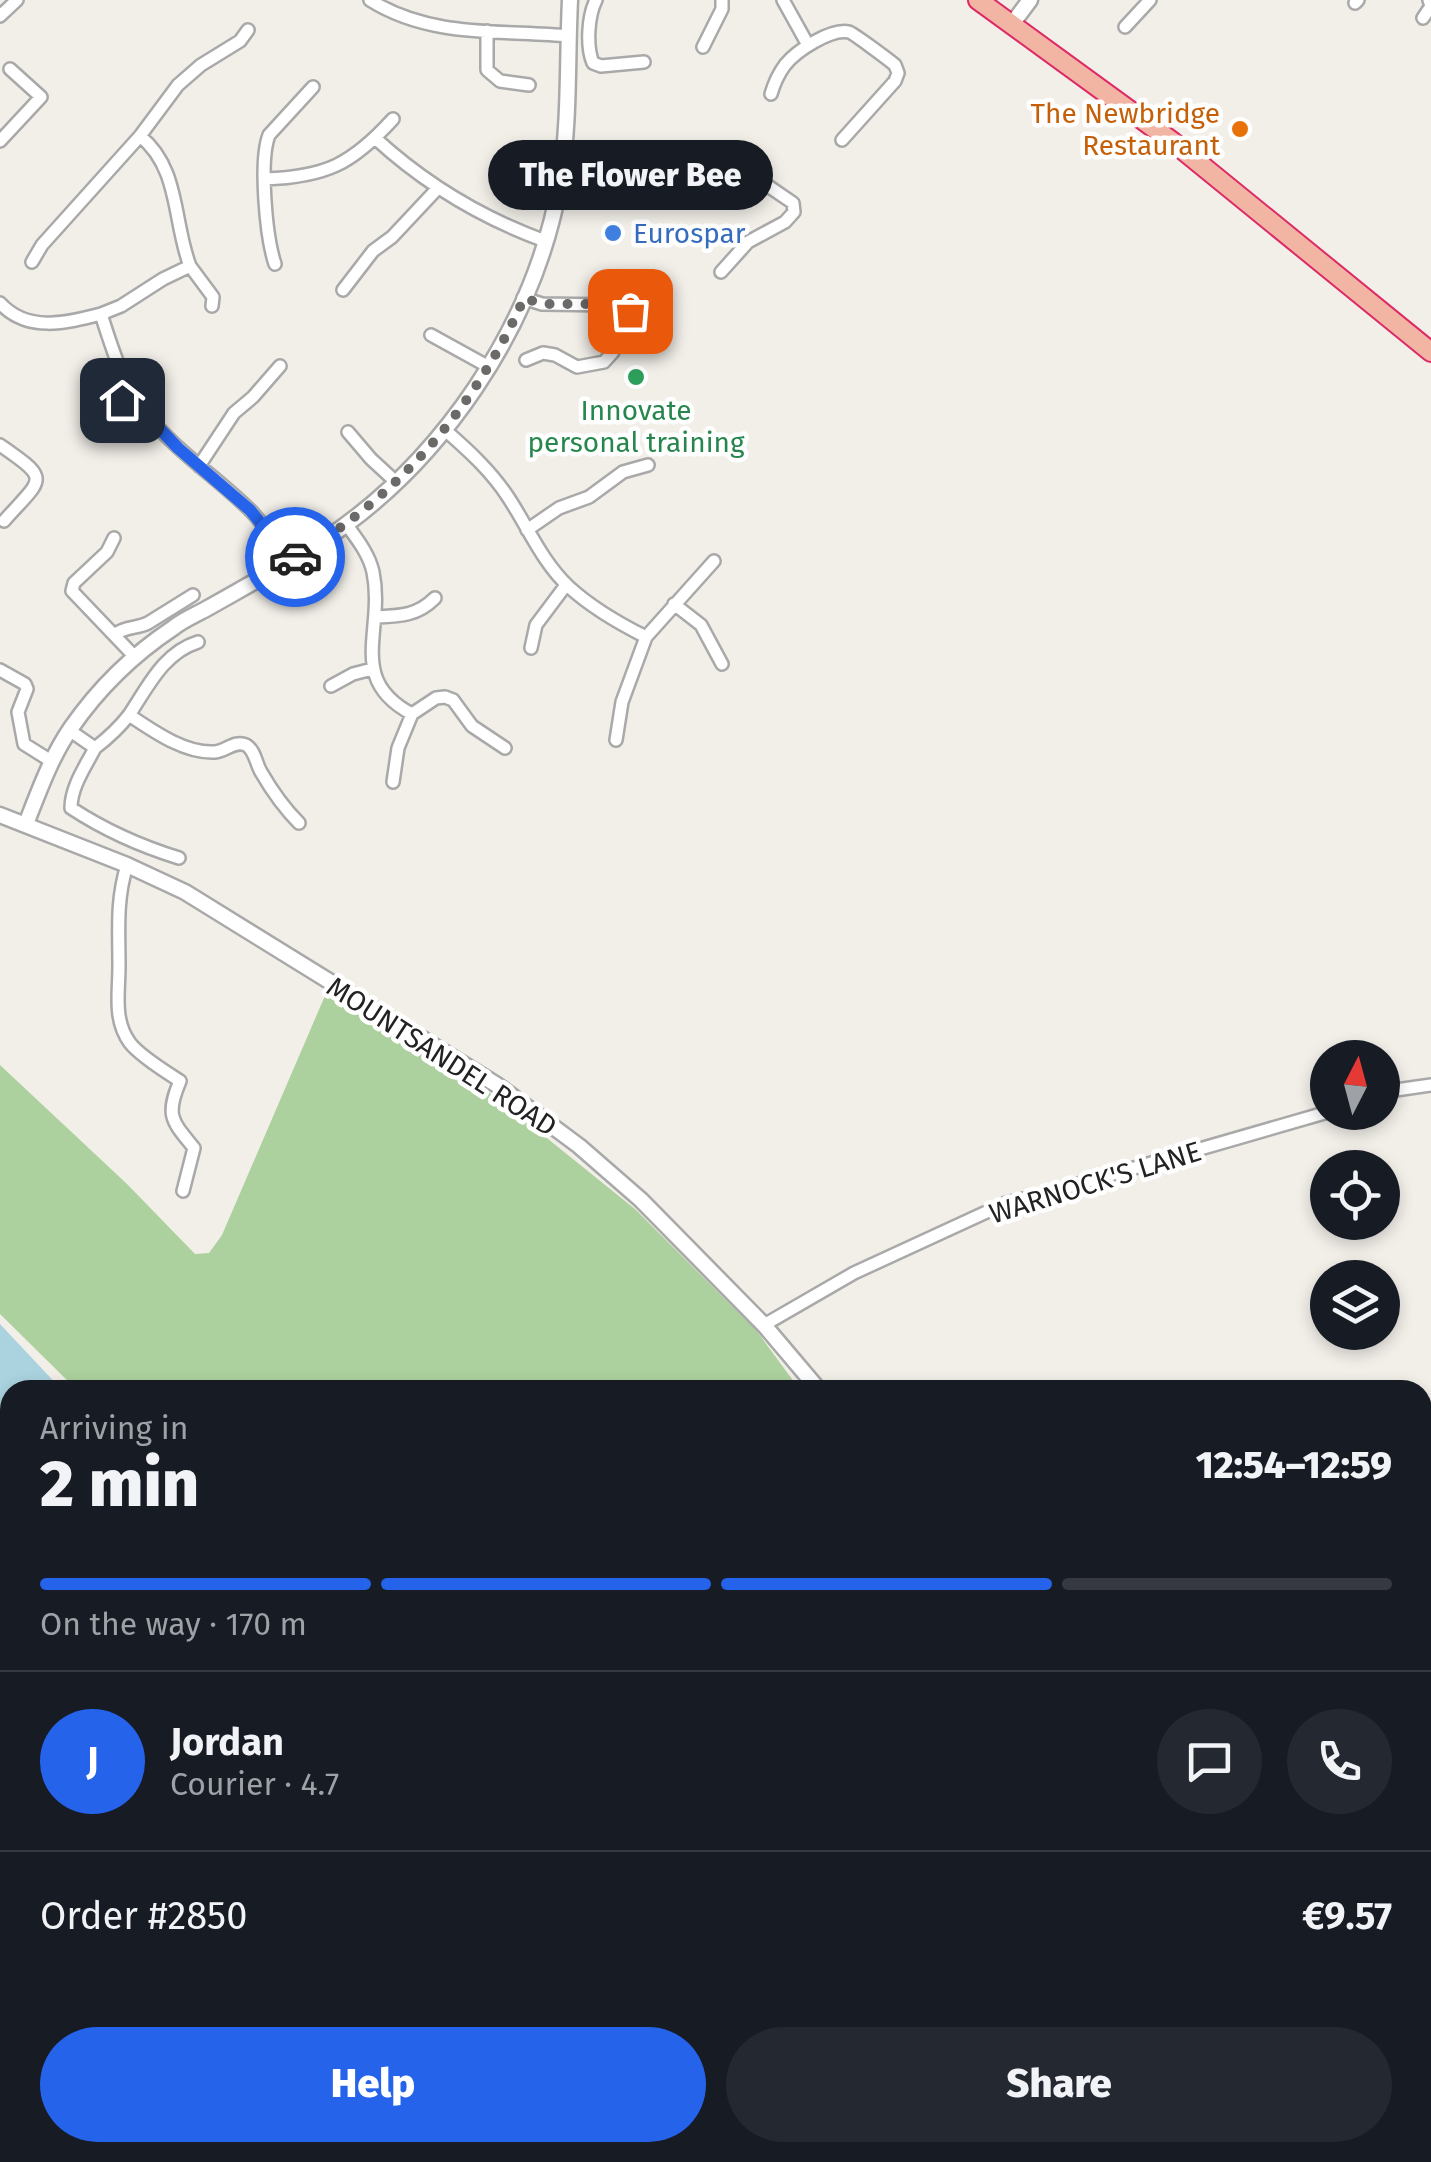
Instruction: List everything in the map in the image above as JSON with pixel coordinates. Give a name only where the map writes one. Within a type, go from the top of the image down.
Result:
[{"type":"highway","points":[[978,0],[1173,142],[1431,352]]},
{"type":"street","points":[[0,16],[17,0]]},
{"type":"street","points":[[370,0],[395,14],[457,30],[569,36]]},
{"type":"street","points":[[26,824],[51,762],[94,696],[175,626],[346,524],[396,482],[445,430],[489,366],[524,298],[556,198],[564,147],[570,0]]},
{"type":"street","points":[[596,0],[591,10],[593,62],[601,66],[644,62]]},
{"type":"street","points":[[704,47],[722,9],[722,0]]},
{"type":"street","points":[[782,0],[808,45]]},
{"type":"street","points":[[1012,24],[1030,0]]},
{"type":"street","points":[[1125,27],[1150,0]]},
{"type":"street","points":[[1424,18],[1430,6],[1428,0]]},
{"type":"street","points":[[32,262],[42,244],[140,136],[178,85],[240,41],[248,30]]},
{"type":"street","points":[[487,32],[486,70],[500,81],[528,85]]},
{"type":"street","points":[[770,94],[785,65],[808,45],[839,32],[858,37],[898,69],[895,80],[842,140]]},
{"type":"street","points":[[0,141],[42,97],[10,69]]},
{"type":"street","points":[[275,264],[265,144],[314,87]]},
{"type":"street","points":[[265,178],[303,176],[334,168],[359,153],[393,118]]},
{"type":"street","points":[[140,136],[148,142],[170,181],[190,266],[213,297],[212,306]]},
{"type":"street","points":[[376,138],[438,188],[497,221],[545,241]]},
{"type":"street","points":[[564,147],[620,158],[676,186],[710,148],[793,203],[794,212],[785,222],[748,242],[721,272]]},
{"type":"street","points":[[343,290],[373,251],[392,237],[438,188]]},
{"type":"street","points":[[0,304],[22,320],[38,324],[101,314],[190,266]]},
{"type":"street","points":[[524,298],[542,304],[610,304],[630,311],[613,352],[604,362],[577,367],[555,355],[543,354],[526,360]]},
{"type":"street","points":[[101,314],[132,394],[160,429],[250,510],[272,537],[286,563]]},
{"type":"street","points":[[430,335],[489,366]]},
{"type":"street","points":[[198,466],[234,413],[254,397],[280,366]]},
{"type":"street","points":[[102,412],[132,394]]},
{"type":"street","points":[[445,430],[500,484],[566,585],[606,616],[646,637]]},
{"type":"street","points":[[348,432],[396,482]]},
{"type":"street","points":[[0,445],[37,475],[36,485],[4,521]]},
{"type":"street","points":[[527,530],[560,508],[589,497],[622,472],[648,464]]},
{"type":"street","points":[[346,524],[374,575],[372,669],[379,687],[395,706],[412,714]]},
{"type":"street","points":[[114,538],[107,552],[74,583],[72,591],[135,657]]},
{"type":"street","points":[[616,740],[622,702],[646,637],[714,560]]},
{"type":"street","points":[[530,648],[536,625],[566,585]]},
{"type":"street","points":[[114,635],[122,629],[141,626],[193,595]]},
{"type":"street","points":[[376,617],[409,615],[424,609],[435,598]]},
{"type":"street","points":[[674,604],[701,625],[722,664]]},
{"type":"street","points":[[179,858],[103,829],[72,808],[71,799],[95,748],[112,735],[149,682],[176,652],[198,642]]},
{"type":"street","points":[[331,686],[372,669]]},
{"type":"street","points":[[0,670],[27,689],[18,712],[24,744],[51,762]]},
{"type":"street","points":[[393,782],[398,748],[412,714],[436,698],[453,700],[472,726],[506,748]]},
{"type":"street","points":[[129,714],[160,737],[184,745],[212,752],[246,745],[283,807],[299,823]]},
{"type":"street","points":[[69,730],[95,748]]},
{"type":"street","name":"MOUNTSANDEL ROAD","points":[[0,815],[185,892],[497,1085],[579,1146],[641,1200],[764,1325],[810,1380]]},
{"type":"street","points":[[127,865],[117,916],[120,1020],[130,1044],[180,1082],[172,1102],[174,1123],[194,1148],[183,1190]]},
{"type":"street","points":[[1400,1089],[1431,1085]]},
{"type":"street","name":"WARNOCK'S LANE","points":[[764,1325],[854,1274],[1006,1203],[1310,1117]]},
{"type":"green space","points":[[327,991],[496,1097],[635,1209],[756,1330],[793,1380],[67,1380],[0,1314],[0,1065],[195,1254],[209,1253],[222,1235]]},
{"type":"water","points":[[0,1324],[53,1380],[0,1380]]},
{"type":"way so far","points":[[295,557],[346,524],[396,482],[445,430],[482,380],[524,298],[535,304],[610,304],[630,311]]},
{"type":"place","name":"The Newbridge Restaurant","points":[[1240,129]]},
{"type":"place","name":"Eurospar","points":[[613,233]]},
{"type":"place","name":"The Flower Bee","points":[[630,311]]},
{"type":"place","name":"Innovate personal training","points":[[636,377]]},
{"type":"route","points":[[122,400],[132,394],[178,448],[250,510],[266,528],[286,563],[295,557]]}]
